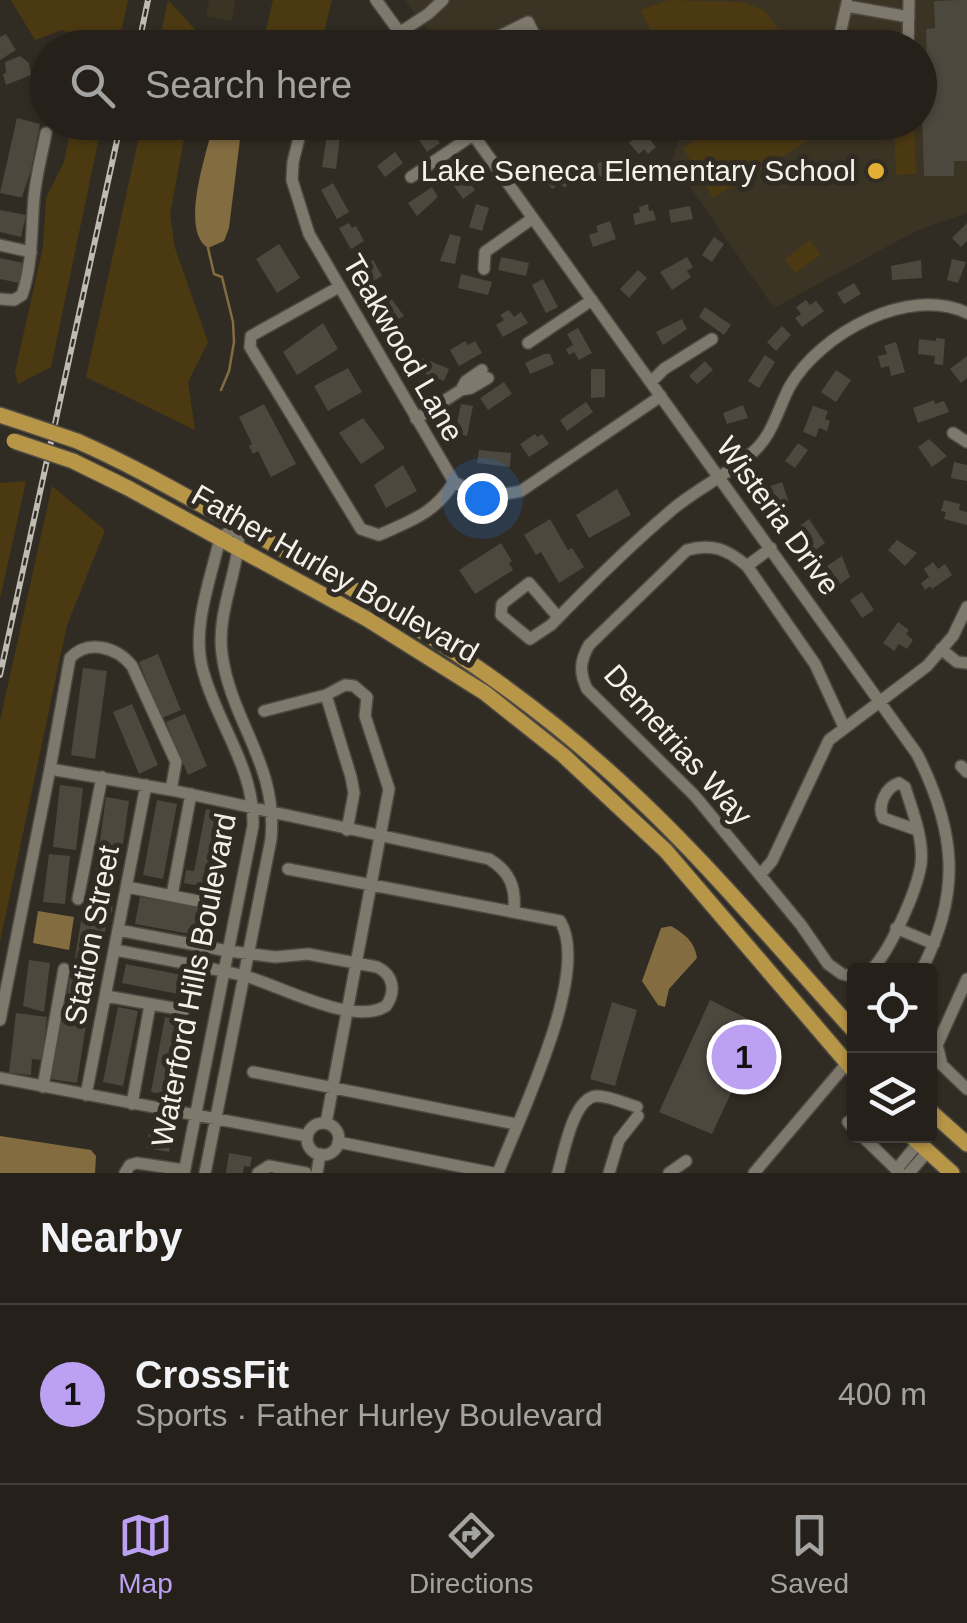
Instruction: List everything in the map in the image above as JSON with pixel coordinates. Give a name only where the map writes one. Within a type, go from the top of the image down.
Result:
[{"type":"main road","name":"Father Hurley Boulevard","points":[[0,415],[77,441],[376,600],[462,654],[606,768],[696,857],[847,1023]]},
{"type":"main road","name":"Father Hurley Boulevard","points":[[7,439],[73,462],[220,538],[367,618],[484,692],[563,755],[666,851],[847,1057]]},
{"type":"main road","points":[[937,1116],[967,1144]]},
{"type":"main road","points":[[920,1143],[952,1173]]},
{"type":"street","points":[[376,0],[398,30]]},
{"type":"street","points":[[403,30],[444,0]]},
{"type":"street","points":[[909,0],[909,30]]},
{"type":"street","points":[[841,30],[847,3],[909,17]]},
{"type":"street","points":[[512,30],[528,22],[532,30]]},
{"type":"street","points":[[0,299],[14,300],[22,295],[45,140]]},
{"type":"street","name":"Teakwood Lane","points":[[299,140],[293,162],[296,199],[309,234],[454,482],[466,489],[495,495],[521,492],[661,396]]},
{"type":"street","points":[[411,177],[467,140]]},
{"type":"street","name":"Wisteria Drive","points":[[476,140],[917,754],[944,818],[951,879],[934,944],[924,963]]},
{"type":"street","points":[[484,268],[485,252],[533,218]]},
{"type":"street","points":[[0,245],[31,252]]},
{"type":"street","points":[[339,287],[251,336],[250,347],[361,528],[380,535],[441,503],[454,482]]},
{"type":"street","points":[[528,342],[592,300]]},
{"type":"street","points":[[558,617],[529,583],[502,604],[501,615],[530,640],[558,617],[674,508],[764,442],[791,385],[810,359],[833,341],[870,320],[904,308],[945,307],[967,313]]},
{"type":"street","points":[[651,382],[712,338]]},
{"type":"street","points":[[416,419],[461,390],[466,380],[485,374]]},
{"type":"street","points":[[953,434],[967,442]]},
{"type":"street","points":[[220,538],[239,525]]},
{"type":"street","name":"Waterford Hills Boulevard","points":[[205,1173],[273,814],[267,776],[229,684],[222,650],[224,612],[240,549],[239,525]]},
{"type":"street","name":"Waterford Hills Boulevard","points":[[184,1172],[254,826],[244,768],[212,696],[199,641],[220,538]]},
{"type":"street","name":"Demetrias Way","points":[[747,566],[719,547],[687,550],[589,644],[581,659],[581,675],[587,689],[695,796],[828,964],[847,975]]},
{"type":"street","points":[[770,548],[747,566],[815,664],[844,727]]},
{"type":"street","points":[[760,875],[772,861],[829,740],[916,675],[953,636],[967,607]]},
{"type":"street","points":[[0,1020],[70,658],[80,648],[92,645],[124,656],[132,666],[176,762],[171,790]]},
{"type":"street","points":[[941,649],[957,662],[967,663]]},
{"type":"street","points":[[264,712],[326,695],[344,685],[354,686],[367,697],[366,716],[389,789],[326,1123]]},
{"type":"street","points":[[326,695],[352,777],[354,793],[347,830]]},
{"type":"street","points":[[50,769],[191,794],[494,861],[513,884],[514,910]]},
{"type":"street","points":[[78,900],[102,777]]},
{"type":"street","name":"Station Street","points":[[86,1095],[146,785]]},
{"type":"street","points":[[172,896],[191,794]]},
{"type":"street","points":[[877,963],[884,955],[921,863],[917,830]]},
{"type":"street","points":[[288,870],[514,910],[560,921],[568,934],[562,995],[551,1038],[496,1173],[338,1142]]},
{"type":"street","points":[[951,879],[966,880]]},
{"type":"street","points":[[127,887],[208,902]]},
{"type":"street","points":[[896,928],[934,944]]},
{"type":"street","points":[[115,950],[244,976],[304,1000],[348,1008],[374,1012],[386,1006],[392,995],[392,981],[386,972],[358,963],[308,954],[249,954],[118,930]]},
{"type":"street","points":[[43,1087],[64,969]]},
{"type":"street","points":[[967,979],[937,1045],[942,1064],[967,1089]]},
{"type":"street","points":[[106,996],[184,1010]]},
{"type":"street","points":[[132,1104],[150,1005]]},
{"type":"street","points":[[754,1173],[847,1069]]},
{"type":"street","points":[[253,1072],[516,1124]]},
{"type":"street","points":[[0,1078],[307,1136]]},
{"type":"street","points":[[558,1173],[578,1106],[588,1098],[600,1096],[637,1111],[619,1140],[609,1173]]},
{"type":"street","points":[[326,1123],[337,1132],[338,1142],[334,1150],[320,1154],[311,1150],[307,1136],[312,1127],[326,1123]]},
{"type":"street","points":[[870,1143],[901,1172],[920,1143]]},
{"type":"street","points":[[317,1173],[320,1154]]},
{"type":"street","points":[[669,1173],[686,1161]]},
{"type":"street","points":[[126,1173],[130,1165],[137,1163],[184,1172]]},
{"type":"street","points":[[258,1173],[276,1166],[306,1173]]},
{"type":"shaded area","points":[[11,0],[128,0],[122,30],[30,32]]},
{"type":"shaded area","points":[[168,0],[196,30],[162,30]]},
{"type":"shaded area","points":[[209,0],[235,0],[232,21],[206,16]]},
{"type":"shaded area","points":[[273,0],[332,0],[324,30],[266,30]]},
{"type":"shaded area","name":"Lake Seneca Elementary School","points":[[405,0],[967,0],[967,213],[918,230],[774,308],[672,161],[679,140],[937,140],[937,30],[428,30]]},
{"type":"shaded area","points":[[669,0],[742,2],[764,10],[779,30],[650,30],[640,10]]},
{"type":"shaded area","points":[[69,140],[98,140],[51,367],[18,384],[15,372],[43,247],[46,198],[64,162]]},
{"type":"shaded area","points":[[138,140],[184,140],[170,214],[175,248],[208,342],[188,382],[195,430],[86,377]]},
{"type":"shaded area","points":[[209,140],[240,140],[229,228],[224,241],[208,248],[196,225],[201,170]]},
{"type":"shaded area","points":[[696,140],[810,140],[713,198],[683,148]]},
{"type":"shaded area","points":[[895,140],[915,140],[916,174],[896,175]]},
{"type":"shaded area","points":[[810,240],[821,255],[795,273],[785,259]]},
{"type":"shaded area","points":[[26,481],[0,599],[0,483]]},
{"type":"shaded area","points":[[52,486],[105,530],[67,625],[0,942],[0,721]]},
{"type":"shaded area","points":[[38,911],[74,917],[69,950],[33,943]]},
{"type":"shaded area","points":[[671,926],[689,939],[697,958],[669,989],[665,1007],[658,1005],[642,981],[661,928]]},
{"type":"shaded area","points":[[0,1136],[91,1150],[96,1156],[95,1173],[0,1173]]},
{"type":"building","points":[[967,0],[967,161],[954,161],[954,176],[924,176],[923,140],[937,140],[937,30],[926,29],[935,28],[934,1]]},
{"type":"building","points":[[6,34],[16,50],[0,60],[0,37]]},
{"type":"building","points":[[20,56],[29,63],[30,75],[6,85],[5,62]]},
{"type":"building","points":[[17,118],[30,121],[30,140],[37,140],[22,197],[0,193]]},
{"type":"building","points":[[326,140],[340,140],[336,169],[322,167]]},
{"type":"building","points":[[419,140],[438,140],[440,143],[427,152]]},
{"type":"building","points":[[650,140],[656,147],[648,154],[644,149],[639,154],[629,143]]},
{"type":"building","points":[[395,152],[403,163],[385,177],[377,166]]},
{"type":"building","points":[[604,160],[614,176],[606,181],[603,175],[594,181],[587,170]]},
{"type":"building","points":[[569,161],[577,171],[570,176],[573,181],[564,188],[561,183],[552,189],[544,178]]},
{"type":"building","points":[[459,167],[475,190],[463,199],[447,176]]},
{"type":"building","points":[[333,183],[349,212],[337,219],[321,190]]},
{"type":"building","points":[[432,187],[438,197],[417,216],[408,203]]},
{"type":"building","points":[[476,204],[489,208],[482,231],[469,227]]},
{"type":"building","points":[[648,204],[656,220],[635,225],[633,214]]},
{"type":"building","points":[[690,206],[693,219],[671,223],[669,210]]},
{"type":"building","points":[[0,210],[26,215],[21,237],[0,232]]},
{"type":"building","points":[[610,221],[616,239],[593,247],[589,235],[598,232],[596,226]]},
{"type":"building","points":[[349,223],[352,228],[356,226],[364,241],[351,249],[339,228]]},
{"type":"building","points":[[967,223],[967,241],[961,247],[952,238]]},
{"type":"building","points":[[450,234],[461,237],[455,264],[440,261]]},
{"type":"building","points":[[714,237],[724,244],[712,262],[702,255]]},
{"type":"building","points":[[279,244],[300,278],[277,293],[256,259]]},
{"type":"building","points":[[367,257],[382,276],[368,284],[356,263]]},
{"type":"building","points":[[501,257],[529,263],[526,276],[498,270]]},
{"type":"building","points":[[687,257],[693,267],[687,271],[691,277],[672,290],[660,272]]},
{"type":"building","points":[[0,258],[23,263],[19,283],[0,279]]},
{"type":"building","points":[[952,259],[966,262],[958,283],[947,280]]},
{"type":"building","points":[[921,260],[922,278],[892,280],[891,266]]},
{"type":"building","points":[[638,270],[647,278],[629,298],[620,289]]},
{"type":"building","points":[[461,274],[492,282],[488,295],[458,288]]},
{"type":"building","points":[[543,279],[558,307],[546,313],[532,285]]},
{"type":"building","points":[[854,283],[861,294],[844,304],[837,293]]},
{"type":"building","points":[[387,293],[404,316],[390,323],[376,299]]},
{"type":"building","points":[[806,300],[810,305],[816,301],[824,311],[802,327],[795,318],[801,314],[796,307]]},
{"type":"building","points":[[705,307],[731,325],[724,335],[699,317]]},
{"type":"building","points":[[509,310],[514,317],[521,312],[528,323],[503,337],[496,325],[504,320],[500,315]]},
{"type":"building","points":[[682,319],[687,329],[663,345],[656,332]]},
{"type":"building","points":[[323,323],[338,349],[297,375],[283,352]]},
{"type":"building","points":[[782,326],[791,335],[776,351],[767,342]]},
{"type":"building","points":[[578,328],[592,353],[579,360],[566,349],[573,345],[567,334]]},
{"type":"building","points":[[919,339],[945,339],[943,365],[934,364],[935,356],[918,354]]},
{"type":"building","points":[[465,341],[468,345],[475,341],[482,353],[459,366],[450,350]]},
{"type":"building","points":[[896,342],[905,372],[891,376],[889,366],[881,368],[878,356],[887,354],[884,346]]},
{"type":"building","points":[[550,354],[554,364],[530,374],[525,363]]},
{"type":"building","points":[[765,355],[775,362],[759,388],[748,381]]},
{"type":"building","points":[[967,356],[967,378],[961,383],[950,369]]},
{"type":"building","points":[[423,358],[449,369],[444,381],[418,371]]},
{"type":"building","points":[[705,361],[713,370],[697,384],[689,376]]},
{"type":"building","points":[[348,368],[362,392],[328,411],[314,386]]},
{"type":"building","points":[[591,369],[605,369],[605,397],[591,398]]},
{"type":"building","points":[[836,370],[851,380],[836,402],[821,392]]},
{"type":"building","points":[[504,382],[512,394],[488,410],[480,398]]},
{"type":"building","points":[[934,400],[935,404],[944,401],[949,412],[918,423],[913,408]]},
{"type":"building","points":[[586,402],[593,412],[567,431],[560,420]]},
{"type":"building","points":[[264,404],[296,464],[271,477],[258,451],[253,454],[239,417]]},
{"type":"building","points":[[461,404],[473,406],[467,436],[455,433]]},
{"type":"building","points":[[743,405],[748,418],[727,424],[723,413]]},
{"type":"building","points":[[813,406],[828,411],[825,419],[830,421],[827,431],[819,428],[816,437],[803,432]]},
{"type":"building","points":[[363,418],[385,448],[361,464],[339,433]]},
{"type":"building","points":[[542,434],[549,444],[529,457],[520,444]]},
{"type":"building","points":[[929,439],[947,456],[932,467],[918,447]]},
{"type":"building","points":[[798,443],[808,450],[795,468],[785,461]]},
{"type":"building","points":[[479,450],[511,453],[510,467],[477,463]]},
{"type":"building","points":[[954,462],[967,465],[967,481],[951,478]]},
{"type":"building","points":[[403,465],[417,491],[386,508],[374,485]]},
{"type":"building","points":[[782,482],[789,503],[775,507],[768,487]]},
{"type":"building","points":[[617,489],[631,515],[589,538],[576,515]]},
{"type":"building","points":[[944,500],[960,504],[959,510],[967,512],[967,525],[944,519]]},
{"type":"building","points":[[550,519],[568,550],[572,548],[584,567],[559,583],[541,552],[536,555],[524,535]]},
{"type":"building","points":[[809,519],[825,543],[814,551],[798,527]]},
{"type":"building","points":[[897,540],[917,553],[905,566],[888,550]]},
{"type":"building","points":[[501,543],[513,570],[475,594],[459,570]]},
{"type":"building","points":[[842,556],[850,577],[840,584],[827,566]]},
{"type":"building","points":[[933,562],[938,569],[945,564],[952,575],[925,590],[921,583],[929,577],[924,569]]},
{"type":"building","points":[[862,592],[874,610],[862,618],[850,600]]},
{"type":"building","points":[[898,622],[909,630],[906,634],[913,640],[907,649],[899,644],[894,651],[883,643]]},
{"type":"building","points":[[158,654],[181,710],[162,718],[139,662]]},
{"type":"building","points":[[83,668],[107,671],[95,759],[71,755]]},
{"type":"building","points":[[132,704],[158,765],[139,774],[113,712]]},
{"type":"building","points":[[185,714],[207,766],[188,775],[166,722]]},
{"type":"building","points":[[60,785],[83,788],[76,850],[53,847]]},
{"type":"building","points":[[106,797],[129,801],[121,858],[98,854]]},
{"type":"building","points":[[157,800],[177,804],[163,879],[143,875]]},
{"type":"building","points":[[206,809],[225,813],[210,888],[184,883],[186,870],[194,871]]},
{"type":"building","points":[[49,854],[70,856],[65,904],[43,902]]},
{"type":"building","points":[[96,865],[116,867],[112,913],[91,911]]},
{"type":"building","points":[[140,897],[215,910],[207,937],[135,924]]},
{"type":"building","points":[[82,915],[107,919],[100,962],[75,958]]},
{"type":"building","points":[[29,960],[50,963],[44,1012],[23,1006]]},
{"type":"building","points":[[126,964],[192,977],[188,996],[122,983]]},
{"type":"building","points":[[71,967],[97,970],[90,1019],[70,1016],[72,1000],[67,999]]},
{"type":"building","points":[[710,1000],[762,1026],[712,1134],[659,1112]]},
{"type":"building","points":[[612,1002],[637,1010],[615,1086],[590,1079]]},
{"type":"building","points":[[118,1007],[138,1011],[123,1086],[103,1082]]},
{"type":"building","points":[[16,1013],[47,1017],[42,1060],[32,1059],[31,1075],[9,1073]]},
{"type":"building","points":[[165,1017],[185,1021],[171,1096],[151,1092]]},
{"type":"building","points":[[59,1021],[86,1025],[77,1083],[51,1079]]},
{"type":"building","points":[[149,1133],[171,1137],[169,1152],[147,1148]]},
{"type":"building","points":[[229,1153],[252,1157],[250,1167],[244,1166],[243,1173],[226,1173]]},
{"type":"waterway","points":[[208,248],[214,274],[222,277],[233,322],[229,371],[221,390]]},
{"type":"railway","points":[[142,30],[148,0]]},
{"type":"railway","points":[[0,675],[117,140]]},
{"type":"place","name":"Lake Seneca Elementary School","points":[[876,171]]},
{"type":"place","name":"CrossFit","points":[[744,1057]]}]
